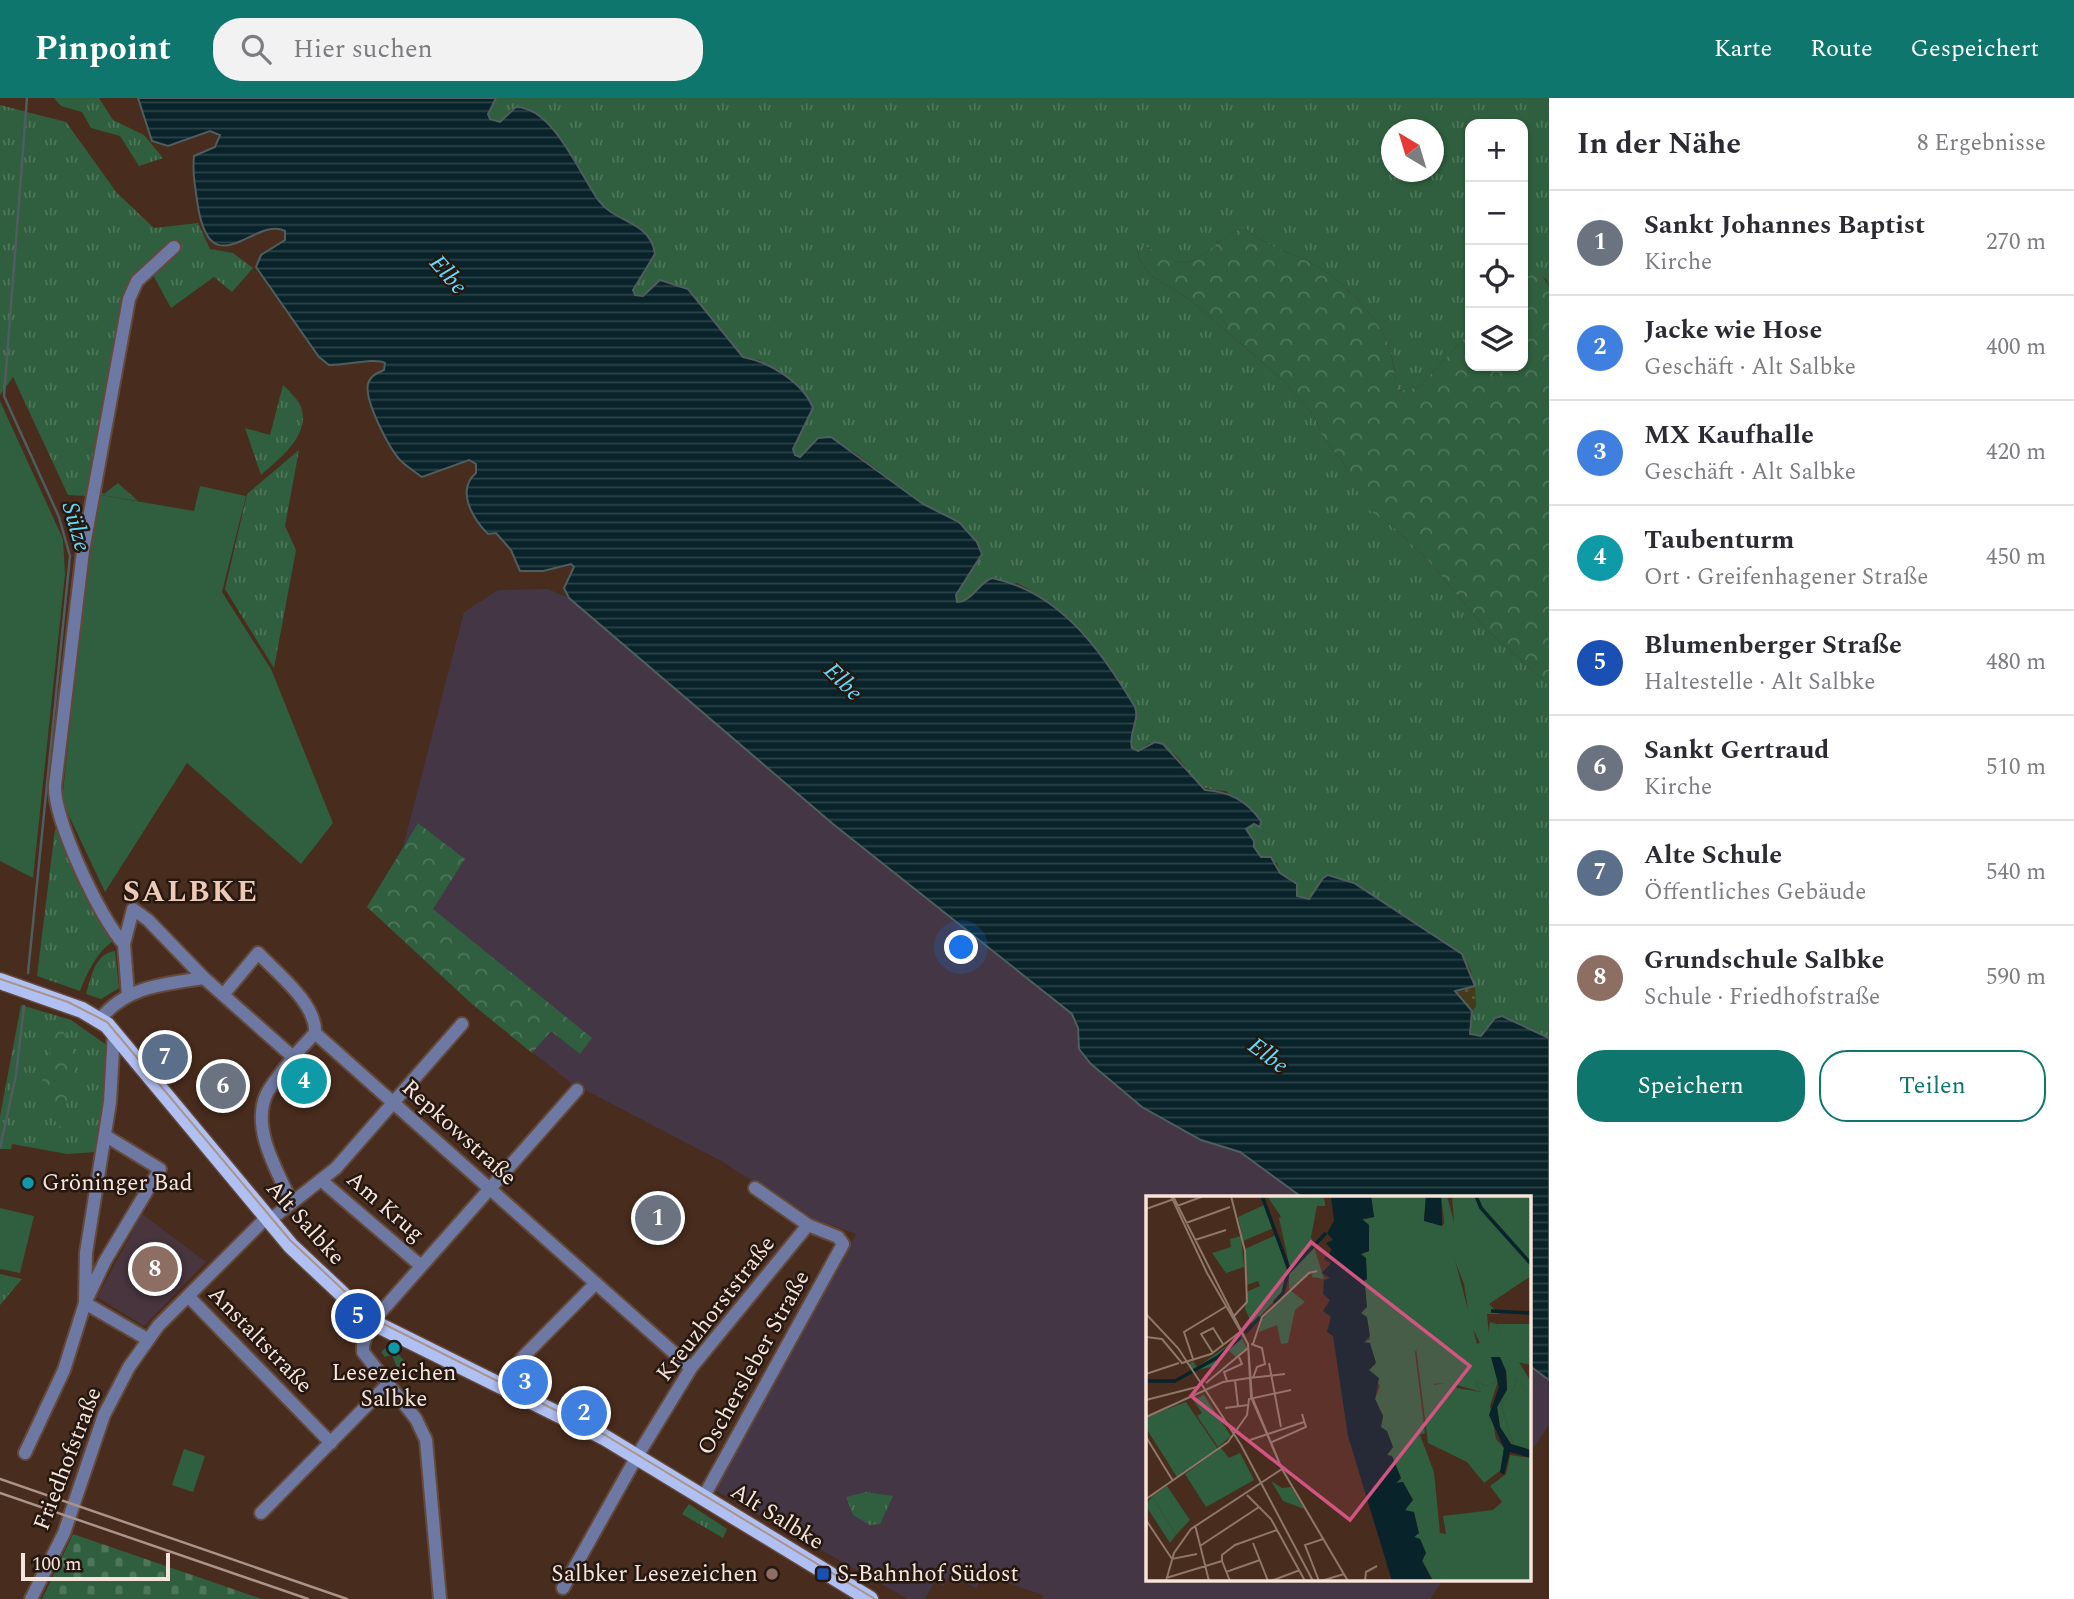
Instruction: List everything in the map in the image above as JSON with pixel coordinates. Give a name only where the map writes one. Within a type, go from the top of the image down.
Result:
[{"type":"main road","name":"Alt Salbke","points":[[0,981],[67,1004],[100,1019],[114,1032],[309,1265],[372,1322],[637,1456],[870,1599]]},
{"type":"street","points":[[124,944],[101,911],[61,818],[55,786],[83,551],[129,299],[141,276],[174,247]]},
{"type":"street","points":[[128,995],[124,944],[134,909],[150,921],[204,978],[293,1057]]},
{"type":"street","name":"Repkowstraße","points":[[223,995],[258,953],[303,1003],[316,1025],[315,1033],[691,1368]]},
{"type":"street","points":[[100,1019],[128,995],[155,986],[204,978]]},
{"type":"street","name":"Friedhofstraße","points":[[31,1599],[64,1533],[112,1397],[147,1339],[268,1219],[322,1181],[462,1024]]},
{"type":"street","points":[[85,1303],[86,1254],[106,1136],[114,1032]]},
{"type":"street","points":[[292,1203],[265,1140],[263,1115],[267,1095],[293,1057],[315,1033]]},
{"type":"street","points":[[440,1599],[428,1446],[416,1419],[363,1350],[372,1322],[577,1090]]},
{"type":"street","points":[[24,1453],[64,1370],[85,1303],[105,1261],[160,1169],[106,1136]]},
{"type":"street","name":"Am Krug","points":[[322,1181],[421,1266]]},
{"type":"street","points":[[755,1188],[808,1225]]},
{"type":"street","name":"Oschersleber Straße","points":[[703,1498],[842,1248],[843,1242],[839,1238],[808,1225]]},
{"type":"street","name":"Kreuzhorststraße","points":[[563,1588],[637,1456],[691,1368],[808,1225]]},
{"type":"street","points":[[503,1388],[522,1358],[596,1283]]},
{"type":"street","name":"Anstaltstraße","points":[[188,1296],[331,1443]]},
{"type":"street","points":[[85,1303],[147,1339]]},
{"type":"street","points":[[261,1514],[388,1384]]},
{"type":"shaded area","points":[[548,589],[569,598],[833,824],[1072,1014],[1080,1041],[1091,1064],[1119,1089],[1142,1107],[1201,1140],[1240,1152],[1300,1196],[1146,1196],[1146,1582],[1442,1582],[1430,1599],[1042,1599],[1043,1595],[982,1574],[977,1588],[949,1577],[944,1586],[935,1582],[925,1599],[908,1599],[715,1490],[856,1234],[807,1216],[721,1161],[570,1082],[472,1004],[367,907],[403,847],[464,612],[498,590]]},
{"type":"shaded area","points":[[142,1214],[206,1262],[144,1326],[97,1297]]},
{"type":"shaded area","points":[[1532,1367],[1549,1380],[1549,1425],[1532,1450]]},
{"type":"green space","points":[[54,98],[99,98],[113,120],[144,135],[163,158],[139,166],[120,136],[91,128],[82,112],[61,106]]},
{"type":"green space","points":[[496,98],[1549,98],[1549,287],[1547,280],[1528,262],[1528,119],[1465,119],[1465,337],[1419,387],[1397,391],[1392,356],[1383,333],[1366,309],[1344,287],[1321,269],[1268,244],[1245,228],[1229,235],[1189,262],[1176,261],[1140,246],[1138,257],[1150,275],[1188,298],[1285,382],[1315,417],[1322,436],[1345,465],[1367,508],[1392,526],[1427,559],[1486,629],[1549,685],[1549,1038],[1506,1017],[1495,1018],[1481,1036],[1470,1034],[1472,1011],[1476,1006],[1471,971],[1462,954],[1354,883],[1328,875],[1323,878],[1310,899],[1297,896],[1298,888],[1291,879],[1280,873],[1277,863],[1261,857],[1254,847],[1254,841],[1246,829],[1254,824],[1259,826],[1226,791],[1213,790],[1198,784],[1182,762],[1166,749],[1149,743],[1138,751],[1132,749],[1135,707],[1085,636],[1054,607],[1017,583],[957,602],[956,595],[982,554],[977,542],[959,522],[923,504],[849,449],[810,446],[800,457],[795,455],[793,449],[813,408],[760,360],[743,357],[688,289],[660,280],[643,296],[635,295],[633,290],[655,254],[622,217],[608,212],[549,123],[512,109],[500,122],[490,118],[488,114]]},
{"type":"green space","points":[[0,105],[66,122],[117,193],[154,228],[198,223],[210,249],[233,253],[253,268],[232,292],[214,277],[171,308],[148,266],[123,301],[87,496],[68,495],[13,377],[0,395]]},
{"type":"green space","points":[[1245,228],[1268,244],[1321,269],[1344,287],[1366,309],[1383,333],[1392,356],[1398,391],[1419,387],[1465,337],[1465,371],[1528,371],[1528,262],[1538,267],[1549,287],[1549,685],[1486,629],[1427,559],[1392,526],[1366,508],[1345,465],[1322,436],[1315,417],[1285,382],[1188,298],[1150,275],[1138,257],[1140,246],[1176,261],[1188,262]]},
{"type":"green space","points":[[283,385],[301,407],[302,427],[292,446],[261,475],[245,428],[270,435]]},
{"type":"green space","points":[[0,401],[63,539],[65,574],[33,878],[0,861]]},
{"type":"green space","points":[[299,450],[285,526],[296,550],[274,668],[225,589],[247,494]]},
{"type":"green space","points":[[118,483],[138,501],[95,494],[99,491],[104,494]]},
{"type":"green space","points":[[200,486],[246,496],[222,592],[271,669],[333,823],[301,864],[187,763],[105,892],[62,801],[95,494],[194,511]]},
{"type":"green space","points":[[418,823],[465,859],[433,909],[592,1038],[580,1054],[551,1031],[532,1053],[472,1004],[367,907]]},
{"type":"green space","points":[[55,829],[65,831],[113,941],[97,957],[80,991],[37,976]]},
{"type":"green space","points":[[115,951],[119,988],[101,999],[86,994],[98,961],[102,956]]},
{"type":"green space","points":[[21,1005],[71,1020],[108,1046],[105,1101],[96,1152],[67,1154],[12,1144],[11,1149],[0,1149],[0,1116]]},
{"type":"green space","points":[[57,1023],[79,1054],[60,1129],[39,1093]]},
{"type":"green space","points":[[0,1208],[34,1216],[20,1273],[0,1269]]},
{"type":"green space","points":[[0,1274],[22,1279],[0,1305]]},
{"type":"green space","points":[[387,1347],[397,1352],[405,1362],[397,1368],[392,1355],[385,1357],[381,1352]]},
{"type":"green space","points":[[184,1449],[205,1456],[193,1492],[172,1485]]},
{"type":"green space","points":[[866,1492],[893,1496],[880,1524],[870,1525],[853,1515],[846,1497]]},
{"type":"green space","points":[[689,1504],[727,1529],[723,1538],[682,1514]]},
{"type":"green space","points":[[73,1534],[262,1599],[42,1599]]},
{"type":"sand","points":[[1475,986],[1476,1006],[1472,1011],[1455,991]]},
{"type":"water","name":"Elbe","points":[[138,98],[496,98],[488,114],[490,119],[500,122],[516,107],[529,110],[542,118],[564,144],[599,201],[614,214],[640,229],[652,243],[655,254],[633,290],[635,295],[643,296],[660,280],[688,289],[743,357],[774,368],[802,390],[813,408],[793,449],[795,455],[800,457],[818,438],[831,437],[923,504],[959,522],[977,542],[982,554],[956,595],[957,602],[967,599],[992,578],[1016,585],[1058,610],[1093,645],[1135,707],[1132,748],[1138,751],[1155,742],[1163,744],[1205,790],[1230,795],[1243,802],[1261,821],[1260,827],[1254,824],[1246,829],[1254,841],[1254,847],[1261,857],[1271,857],[1280,873],[1297,884],[1297,896],[1309,899],[1328,875],[1354,883],[1462,954],[1475,986],[1455,991],[1472,1011],[1470,1034],[1481,1036],[1495,1018],[1502,1016],[1549,1038],[1549,1380],[1532,1367],[1532,1196],[1300,1196],[1240,1152],[1201,1140],[1142,1107],[1091,1064],[1079,1049],[1078,1028],[1072,1014],[833,824],[569,598],[564,588],[574,567],[571,564],[543,571],[520,571],[511,550],[496,533],[488,534],[468,504],[467,487],[476,473],[476,464],[469,460],[422,477],[400,460],[378,424],[368,391],[370,379],[384,370],[385,363],[374,361],[329,365],[319,357],[256,267],[261,255],[285,240],[285,231],[273,229],[260,232],[234,244],[222,246],[212,241],[203,227],[197,200],[194,156],[215,147],[220,135],[210,131],[168,146],[152,141]]},
{"type":"waterway","name":"Sülze","points":[[27,98],[4,396],[59,517],[70,556],[28,973]]},
{"type":"waterway","name":"Sülze","points":[[0,1148],[16,1075],[24,1006]]},
{"type":"tram line","points":[[0,979],[68,1002],[107,1022],[290,1240],[374,1319],[605,1435],[875,1599]]},
{"type":"railway","points":[[0,1479],[347,1599]]},
{"type":"railway","points":[[0,1493],[308,1599]]},
{"type":"place","name":"Alte Schule","points":[[165,1057]]},
{"type":"place","name":"Taubenturm","points":[[304,1081]]},
{"type":"place","name":"Sankt Gertraud","points":[[223,1086]]},
{"type":"place","name":"Gröninger Bad","points":[[28,1183]]},
{"type":"place","name":"Sankt Johannes Baptist","points":[[658,1218]]},
{"type":"place","name":"Grundschule Salbke","points":[[155,1269]]},
{"type":"place","name":"Blumenberger Straße","points":[[358,1316]]},
{"type":"place","name":"Lesezeichen Salbke","points":[[394,1348]]},
{"type":"place","name":"MX Kaufhalle","points":[[525,1382]]},
{"type":"place","name":"Jacke wie Hose","points":[[584,1413]]},
{"type":"place","name":"Salbker Lesezeichen","points":[[772,1574]]},
{"type":"place","name":"S-Bahnhof Südost","points":[[823,1574]]},
{"type":"district","name":"SALBKE","points":[[191,892]]}]
